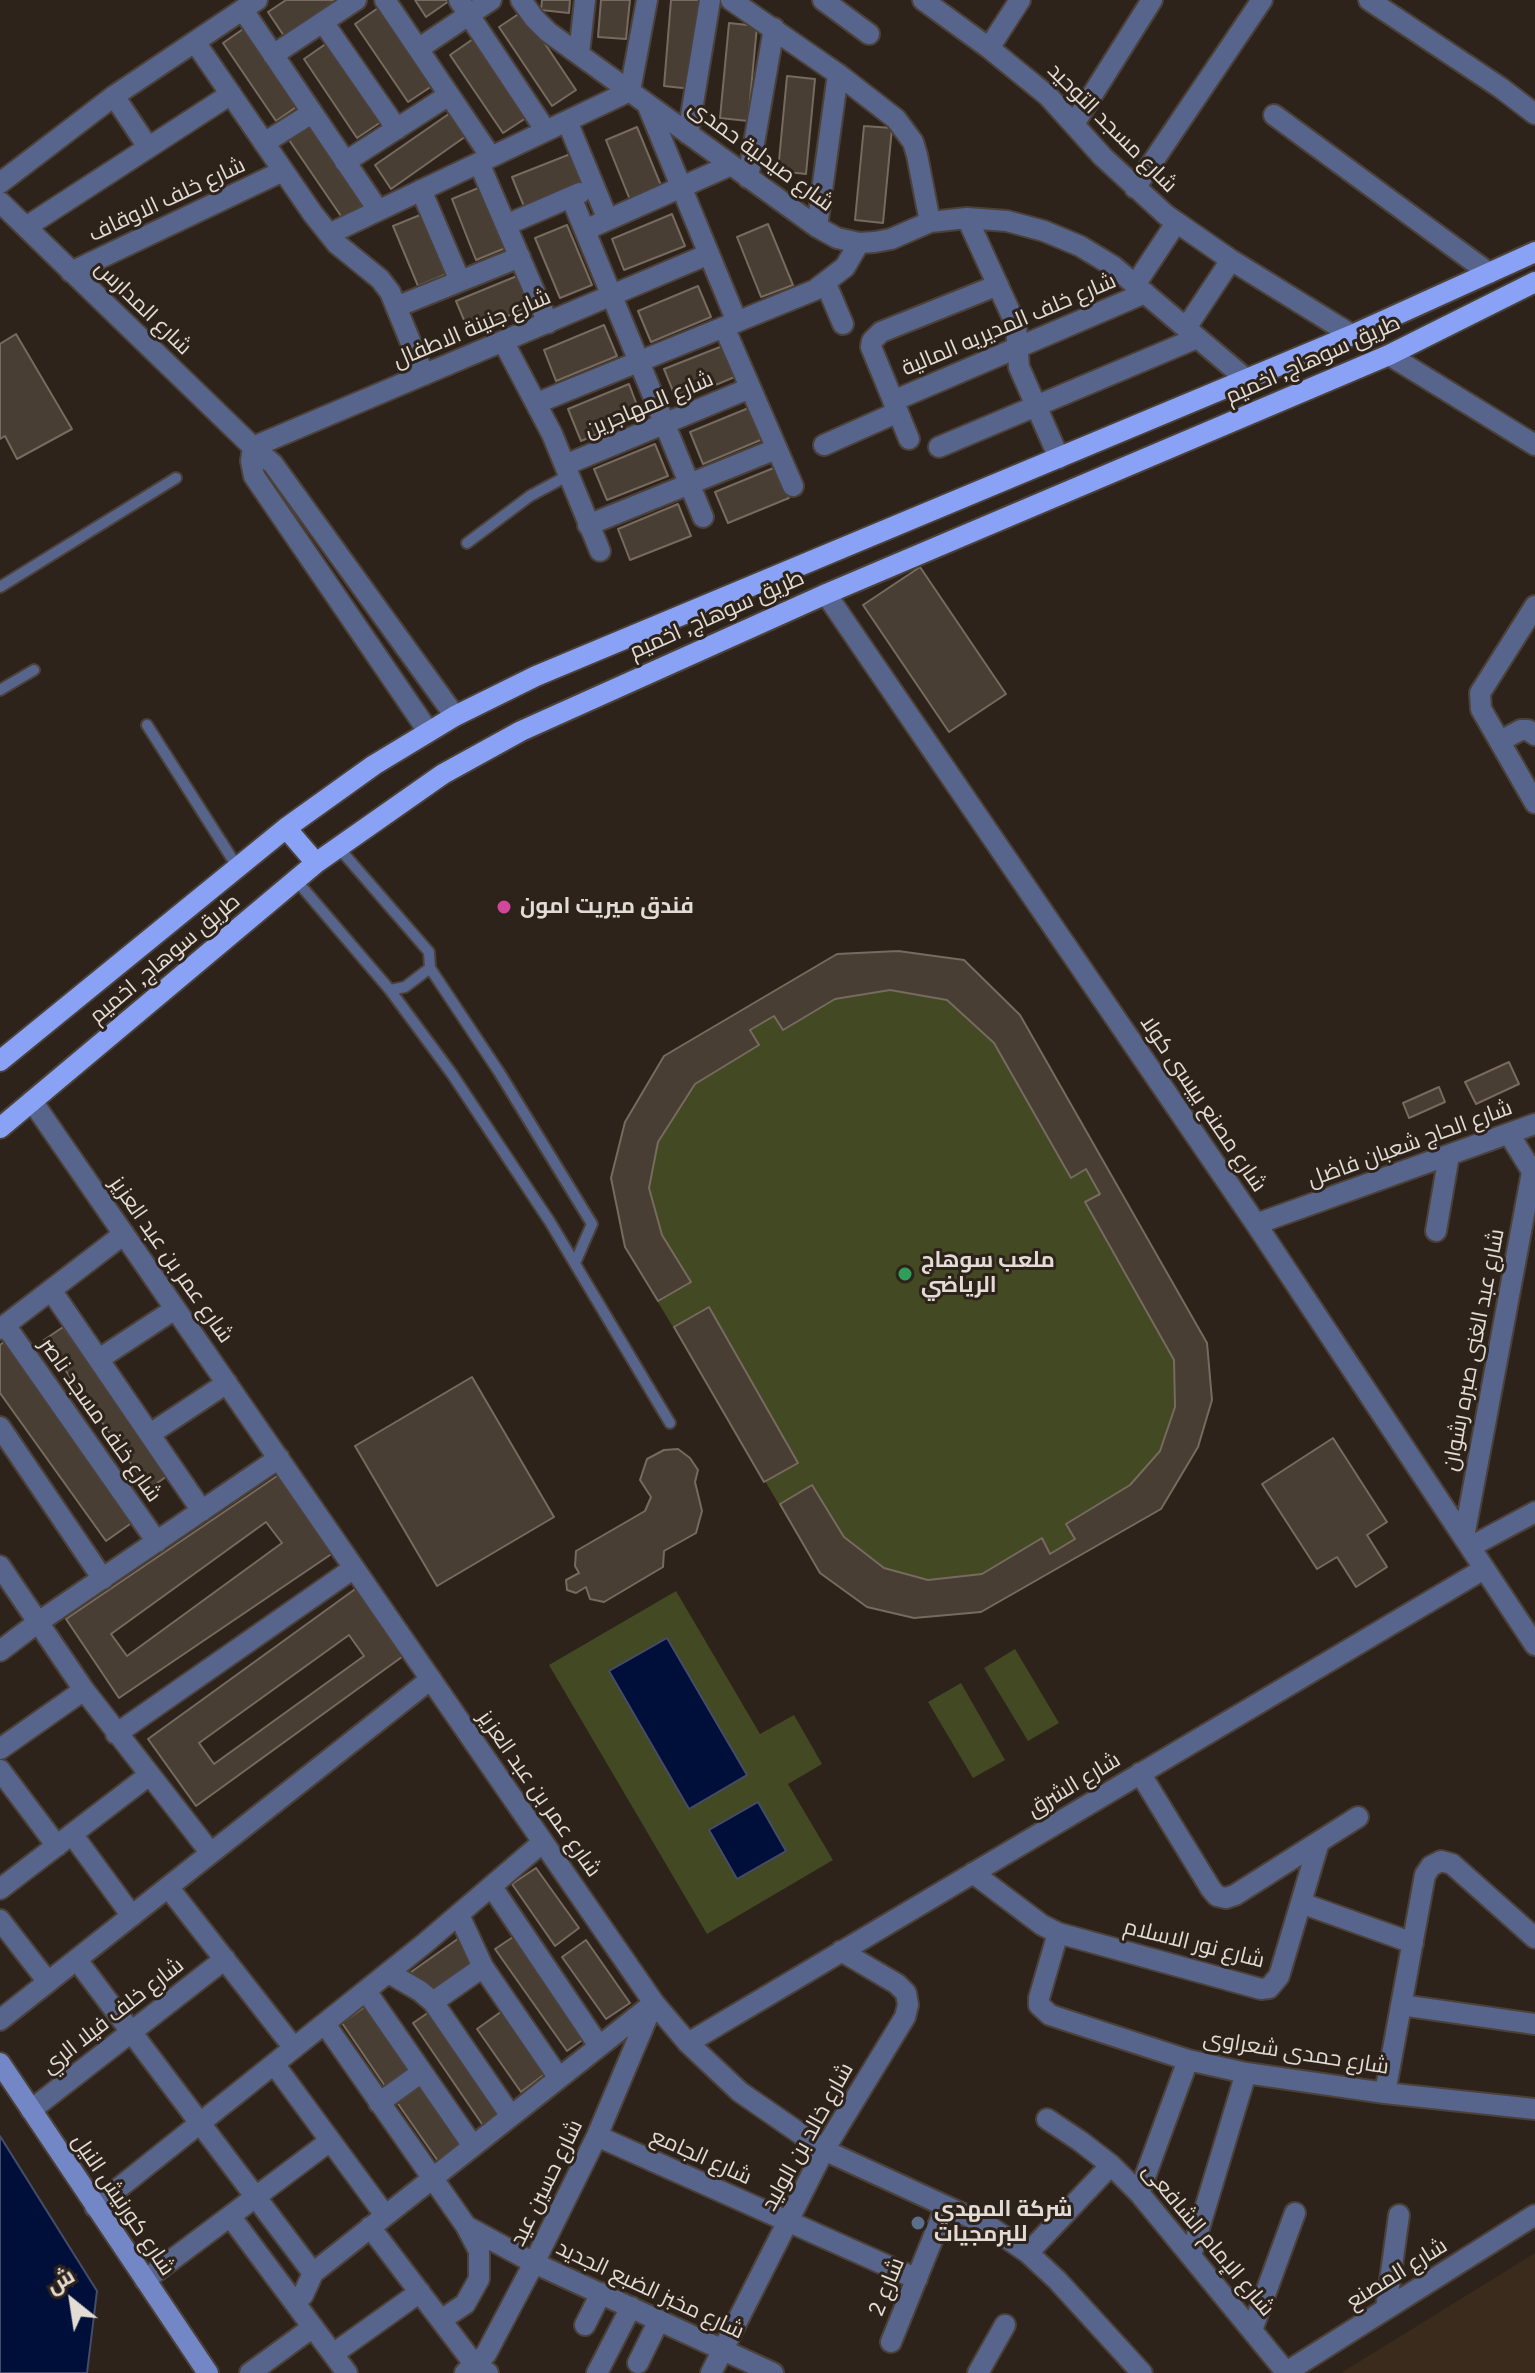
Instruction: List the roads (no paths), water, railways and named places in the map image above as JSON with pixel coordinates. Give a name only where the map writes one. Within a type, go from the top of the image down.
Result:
[{"type":"main road","name":"طريق سوهاج, اخميم","points":[[0,1061],[286,828],[374,765],[455,716],[536,676],[1352,335],[1535,252]]},
{"type":"main road","name":"طريق سوهاج, اخميم","points":[[0,1128],[316,863],[443,774],[521,731],[826,594],[1389,355],[1535,282]]},
{"type":"main road","points":[[286,828],[316,863]]},
{"type":"main road","name":"شارع كورنيش النيل","points":[[0,2063],[208,2373]]},
{"type":"street","points":[[273,55],[356,0]]},
{"type":"street","points":[[385,0],[449,95],[485,160],[506,225],[548,323]]},
{"type":"street","points":[[418,49],[464,8],[491,0]]},
{"type":"street","name":"شارع صيدلية حمدى","points":[[521,0],[548,32],[740,172],[817,227],[837,238],[859,243]]},
{"type":"street","points":[[579,54],[585,0]]},
{"type":"street","points":[[329,234],[630,91],[647,0]]},
{"type":"street","points":[[688,134],[710,0]]},
{"type":"street","points":[[731,0],[838,74],[906,129],[917,155],[930,222]]},
{"type":"street","points":[[823,0],[869,34]]},
{"type":"street","name":"شارع مسجد التوحيد","points":[[923,0],[1038,88],[1135,188],[1176,223],[1352,335]]},
{"type":"street","points":[[989,48],[1020,0]]},
{"type":"street","points":[[1074,124],[1152,0]]},
{"type":"street","points":[[1135,188],[1262,0]]},
{"type":"street","points":[[1369,0],[1535,114]]},
{"type":"street","points":[[0,183],[114,96],[250,5],[273,55],[378,210]]},
{"type":"street","points":[[464,8],[546,131]]},
{"type":"street","points":[[323,22],[397,129]]},
{"type":"street","points":[[585,230],[680,188],[740,172],[774,28]]},
{"type":"street","points":[[195,42],[329,234],[380,279],[396,307],[424,375]]},
{"type":"street","points":[[817,227],[838,74]]},
{"type":"street","points":[[26,227],[231,94]]},
{"type":"street","points":[[345,162],[449,95]]},
{"type":"street","points":[[114,96],[148,147]]},
{"type":"street","points":[[647,104],[709,254],[750,388],[793,486]]},
{"type":"street","points":[[264,143],[312,113]]},
{"type":"street","points":[[1274,115],[1489,273]]},
{"type":"street","points":[[567,121],[608,220]]},
{"type":"street","name":"شارع خلف الاوقاف","points":[[71,272],[283,171]]},
{"type":"street","points":[[506,225],[595,187]]},
{"type":"street","points":[[421,190],[460,281]]},
{"type":"street","points":[[571,197],[703,517]]},
{"type":"street","name":"شارع المدارس","points":[[0,202],[253,447],[264,454],[455,716]]},
{"type":"street","points":[[967,218],[1016,325],[1019,367],[1059,458]]},
{"type":"street","points":[[537,403],[826,284],[845,267],[859,243],[891,239],[930,222],[967,218],[1007,221],[1044,231],[1080,246],[1113,266],[1246,379]]},
{"type":"street","points":[[1140,289],[1176,223]]},
{"type":"street","name":"شارع جنينة الاطفال","points":[[253,447],[709,254]]},
{"type":"street","points":[[396,307],[520,257]]},
{"type":"street","points":[[939,447],[1036,406],[1192,333],[1231,260]]},
{"type":"street","points":[[826,284],[843,324]]},
{"type":"street","points":[[909,439],[871,347],[876,336],[998,285]]},
{"type":"street","name":"شارع خلف المديريه المالية","points":[[824,445],[1017,347],[1140,289]]},
{"type":"street","points":[[503,341],[537,403],[600,551]]},
{"type":"street","points":[[1389,355],[1535,445]]},
{"type":"street","name":"شارع المهاجرين","points":[[567,470],[750,388]]},
{"type":"street","points":[[253,447],[251,461],[254,476],[428,731]]},
{"type":"street","points":[[588,525],[776,449]]},
{"type":"street","name":"شارع مصنع بيبسى كولا","points":[[826,594],[1256,1224],[1535,1645]]},
{"type":"street","points":[[1535,606],[1480,693],[1481,709],[1535,803]]},
{"type":"street","points":[[1500,741],[1521,730],[1535,735]]},
{"type":"street","name":"شارع عمر بن عبد العزيز","points":[[32,1101],[654,2003],[688,2043],[740,2092],[824,2150],[989,2226],[1028,2253],[1057,2280],[1142,2373]]},
{"type":"street","name":"شارع الحاج شعبان فاضل","points":[[1256,1224],[1535,1124]]},
{"type":"street","points":[[1509,1134],[1534,1174]]},
{"type":"street","points":[[1436,1231],[1449,1155]]},
{"type":"street","name":"شارع عبد الغنى صبره رشوان","points":[[1467,1542],[1534,1174]]},
{"type":"street","points":[[2,1327],[124,1234]]},
{"type":"street","points":[[51,1290],[202,1511]]},
{"type":"street","points":[[99,1359],[175,1309]]},
{"type":"street","name":"شارع خلف مسجد ناصر","points":[[2,1327],[157,1542]]},
{"type":"street","points":[[150,1434],[227,1383]]},
{"type":"street","points":[[0,1427],[103,1579]]},
{"type":"street","points":[[0,1651],[279,1458]]},
{"type":"street","points":[[1467,1542],[1535,1512]]},
{"type":"street","points":[[0,1566],[116,1734],[210,1852]]},
{"type":"street","points":[[116,1734],[354,1568]]},
{"type":"street","name":"شارع الشرق","points":[[688,2043],[1484,1569]]},
{"type":"street","points":[[0,2020],[431,1679]]},
{"type":"street","points":[[0,1749],[84,1690]]},
{"type":"street","points":[[0,1770],[132,1916]]},
{"type":"street","points":[[1140,1773],[1217,1896],[1226,1898],[1358,1817]]},
{"type":"street","points":[[0,1889],[148,1776]]},
{"type":"street","points":[[95,2207],[389,1973],[543,1842]]},
{"type":"street","name":"شارع نور الاسلام","points":[[973,1873],[1042,1925],[1058,1933],[1261,1989],[1269,1988],[1279,1976],[1319,1842]]},
{"type":"street","points":[[1385,2093],[1425,1875],[1431,1866],[1441,1861],[1452,1864],[1535,1938]]},
{"type":"street","points":[[168,1887],[294,2048]]},
{"type":"street","points":[[492,1887],[599,2046]]},
{"type":"street","points":[[1301,1903],[1413,1943]]},
{"type":"street","points":[[459,1915],[483,1967],[559,2078]]},
{"type":"street","points":[[0,1920],[48,1982]]},
{"type":"street","name":"شارع حمدى شعراوى","points":[[1058,1933],[1039,1998],[1039,2005],[1044,2011],[1188,2060],[1246,2073],[1385,2093],[1535,2109]]},
{"type":"street","name":"شارع خالد بن الوليد","points":[[711,2373],[824,2150],[905,2017],[908,2005],[906,1993],[897,1984],[841,1951]]},
{"type":"street","name":"شارع خلف فيلا الري","points":[[31,2110],[225,1959]]},
{"type":"street","points":[[77,1960],[313,2273]]},
{"type":"street","points":[[433,2002],[483,1967]]},
{"type":"street","points":[[389,1973],[433,2002],[511,2116]]},
{"type":"street","points":[[366,1991],[473,2146]]},
{"type":"street","points":[[294,2302],[303,2295],[313,2273],[654,2003]]},
{"type":"street","name":"شارع حسين عيد","points":[[476,2370],[494,2341],[597,2136],[654,2003]]},
{"type":"street","points":[[1401,2005],[1535,2024]]},
{"type":"street","points":[[325,2024],[466,2226],[479,2251],[479,2279],[465,2304],[441,2320]]},
{"type":"street","points":[[1139,2193],[1188,2060]]},
{"type":"street","points":[[274,2064],[330,2141],[420,2292],[476,2370]]},
{"type":"street","points":[[379,2103],[422,2072]]},
{"type":"street","points":[[1191,2255],[1246,2073]]},
{"type":"street","name":"شارع الإمام الشافعى","points":[[1047,2119],[1111,2165],[1139,2193],[1286,2373]]},
{"type":"street","name":"شارع الجامع","points":[[597,2136],[917,2279]]},
{"type":"street","points":[[145,2280],[330,2141]]},
{"type":"street","points":[[1028,2253],[1111,2165]]},
{"type":"street","name":"شارع 2","points":[[891,2342],[946,2206]]},
{"type":"street","points":[[1252,2330],[1295,2213]]},
{"type":"street","points":[[1386,2309],[1399,2215]]},
{"type":"street","name":"شارع المصنع","points":[[1286,2373],[1535,2215]]},
{"type":"street","points":[[230,2216],[347,2373]]},
{"type":"street","name":"شارع مخبز الضبع الجديد","points":[[466,2226],[534,2263],[773,2373]]},
{"type":"street","points":[[333,2354],[420,2292]]},
{"type":"street","points":[[585,2325],[601,2293]]},
{"type":"street","points":[[597,2373],[631,2307]]},
{"type":"street","points":[[638,2363],[659,2320]]},
{"type":"street","points":[[978,2373],[1005,2325]]},
{"type":"street","points":[[250,2373],[313,2327]]},
{"type":"lane","points":[[467,543],[567,470]]},
{"type":"lane","points":[[0,587],[176,478]]},
{"type":"lane","points":[[0,690],[34,670]]},
{"type":"lane","points":[[147,725],[238,868]]},
{"type":"lane","points":[[338,847],[429,952],[430,968],[499,1072],[592,1224],[575,1263]]},
{"type":"lane","points":[[296,880],[390,990],[452,1074],[575,1263],[670,1423]]},
{"type":"lane","points":[[390,990],[405,987],[430,968]]},
{"type":"water","points":[[667,1638],[747,1775],[689,1809],[609,1671]]},
{"type":"water","points":[[758,1802],[786,1851],[737,1879],[709,1830]]},
{"type":"water","points":[[0,2136],[97,2291],[87,2373],[0,2373]]},
{"type":"place","name":"فندق ميريت امون","points":[[504,907]]},
{"type":"place","name":"ملعب سوهاج الرياضي","points":[[905,1274]]},
{"type":"place","name":"شركة المهدي للبرمجيات","points":[[918,2223]]}]
